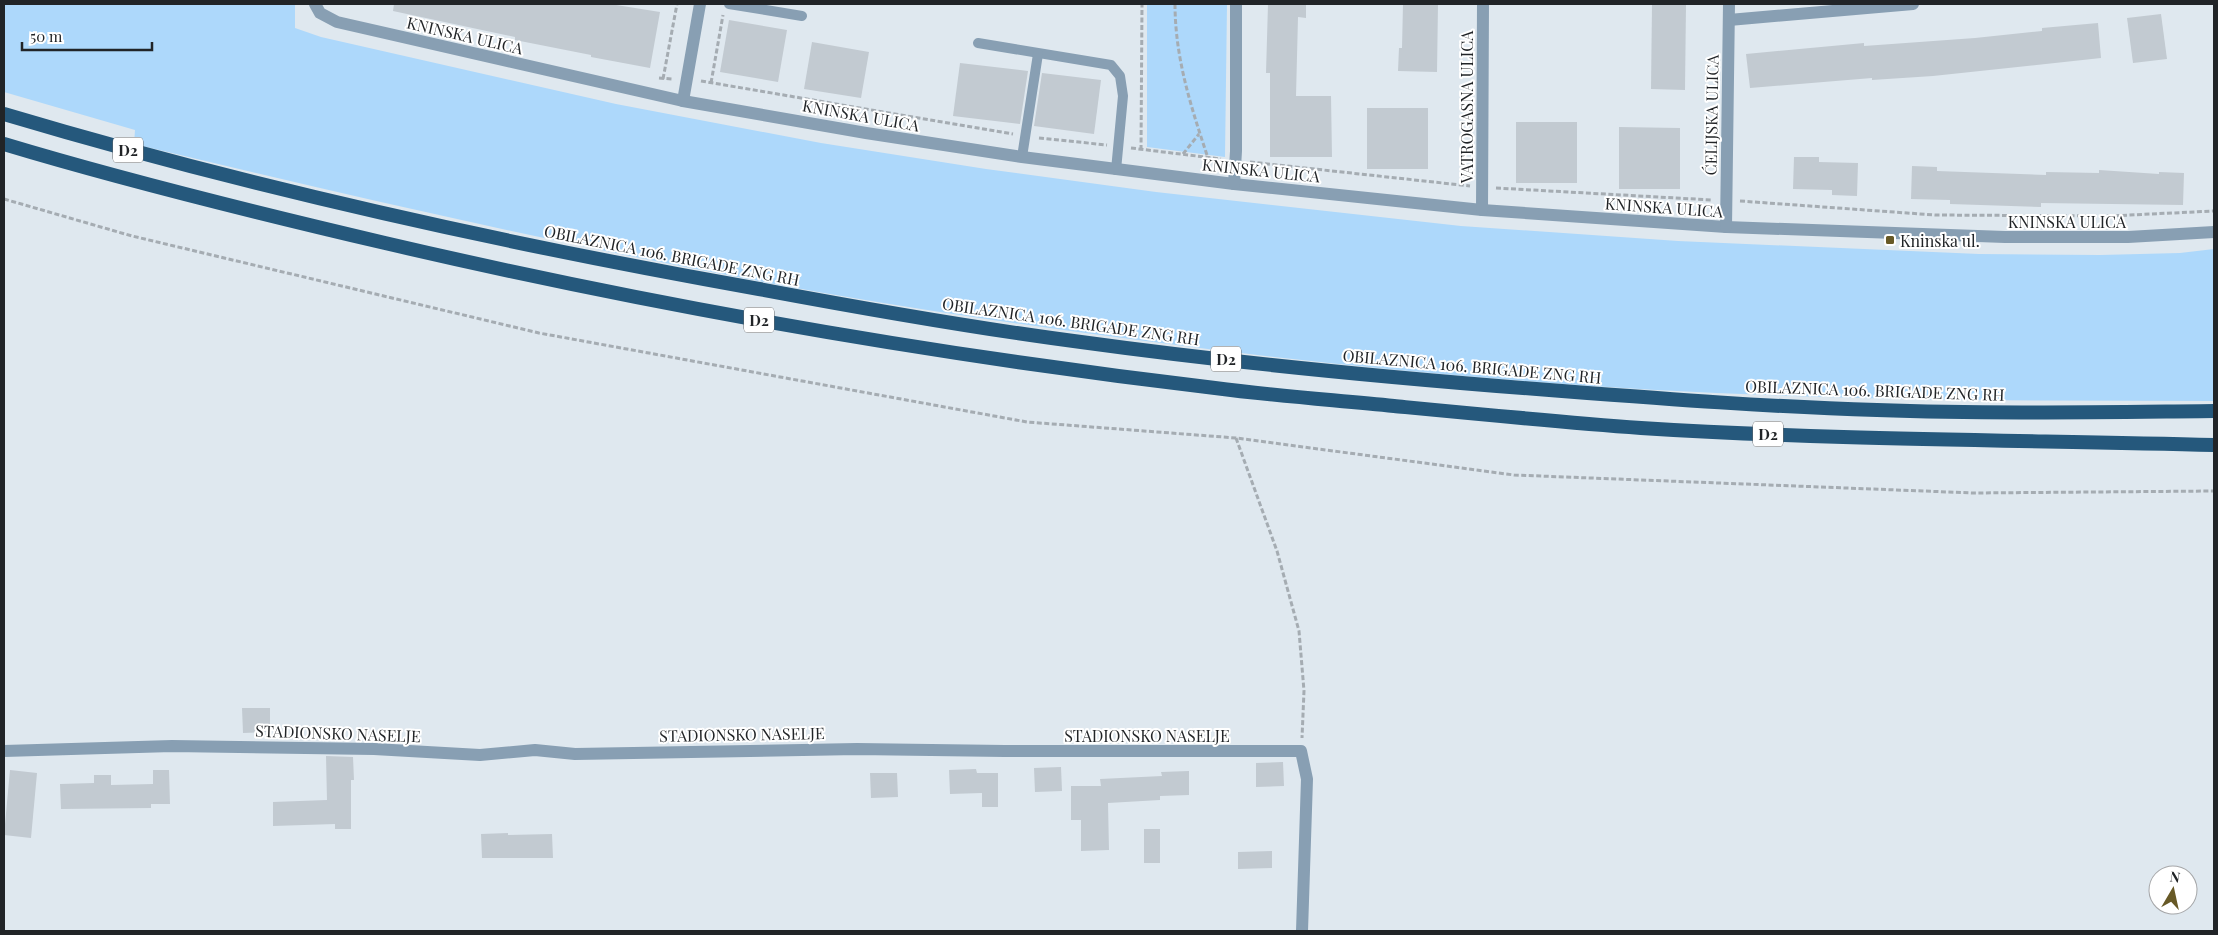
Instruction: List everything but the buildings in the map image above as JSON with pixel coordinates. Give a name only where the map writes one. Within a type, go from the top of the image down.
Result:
[{"type":"highway","name":"OBILAZNICA 106. BRIGADE ZNG RH","points":[[4,114],[132,151],[429,224],[556,251],[886,312],[1079,342],[1365,376],[1700,402],[1880,410],[2214,411]]},
{"type":"highway","name":"D2","points":[[4,144],[181,194],[536,277],[842,335],[1218,389],[1634,427],[1791,435],[2214,444]]},
{"type":"street","points":[[683,101],[700,4]]},
{"type":"street","points":[[1234,184],[1236,160],[1236,4]]},
{"type":"street","name":"VATROGASNA ULICA","points":[[1482,210],[1483,4]]},
{"type":"street","name":"ĆELIJSKA ULICA","points":[[1726,227],[1729,4]]},
{"type":"street","points":[[1729,20],[1913,4]]},
{"type":"street","name":"KNINSKA ULICA","points":[[318,8],[337,22],[683,101],[866,133],[1022,157],[1234,184],[1482,210],[1726,227],[2004,237],[2128,237],[2214,232]]},
{"type":"street","name":"STADIONSKO NASELJE","points":[[4,751],[172,746],[374,749],[480,755],[535,750],[574,754],[856,749],[1301,751]]},
{"type":"street","points":[[1301,751],[1307,779],[1302,931]]},
{"type":"lane","points":[[726,8],[802,16]]},
{"type":"lane","points":[[978,44],[1111,65],[1120,76],[1122,96],[1116,170]]},
{"type":"lane","points":[[1022,157],[1038,54]]},
{"type":"path","points":[[662,79],[677,4]]},
{"type":"path","points":[[1141,150],[1142,4]]},
{"type":"path","points":[[1175,4],[1178,56],[1189,101],[1208,158]]},
{"type":"path","points":[[711,83],[726,8]]},
{"type":"path","points":[[653,77],[688,79],[1026,136],[1208,158],[1482,187],[1727,200],[1935,215],[2109,216],[2214,211]]},
{"type":"path","points":[[1183,155],[1200,133]]},
{"type":"path","points":[[4,199],[132,236],[539,333],[1027,422],[1236,438],[1514,475],[1974,492],[2214,491]]},
{"type":"path","points":[[1236,438],[1277,551],[1299,631],[1304,691],[1301,751]]},
{"type":"shaded area","points":[[4,4],[295,4],[295,28],[321,37],[616,104],[821,143],[986,169],[1156,192],[1461,226],[1678,241],[1979,254],[2100,255],[2180,253],[2214,249],[2214,401],[1845,398],[1692,392],[1491,378],[1291,359],[1092,334],[884,303],[776,284],[561,242],[134,144],[135,130],[4,92]]},
{"type":"shaded area","points":[[1147,4],[1227,4],[1225,157],[1147,147]]},
{"type":"place","name":"Kninska ul.","points":[[1890,240]]}]
